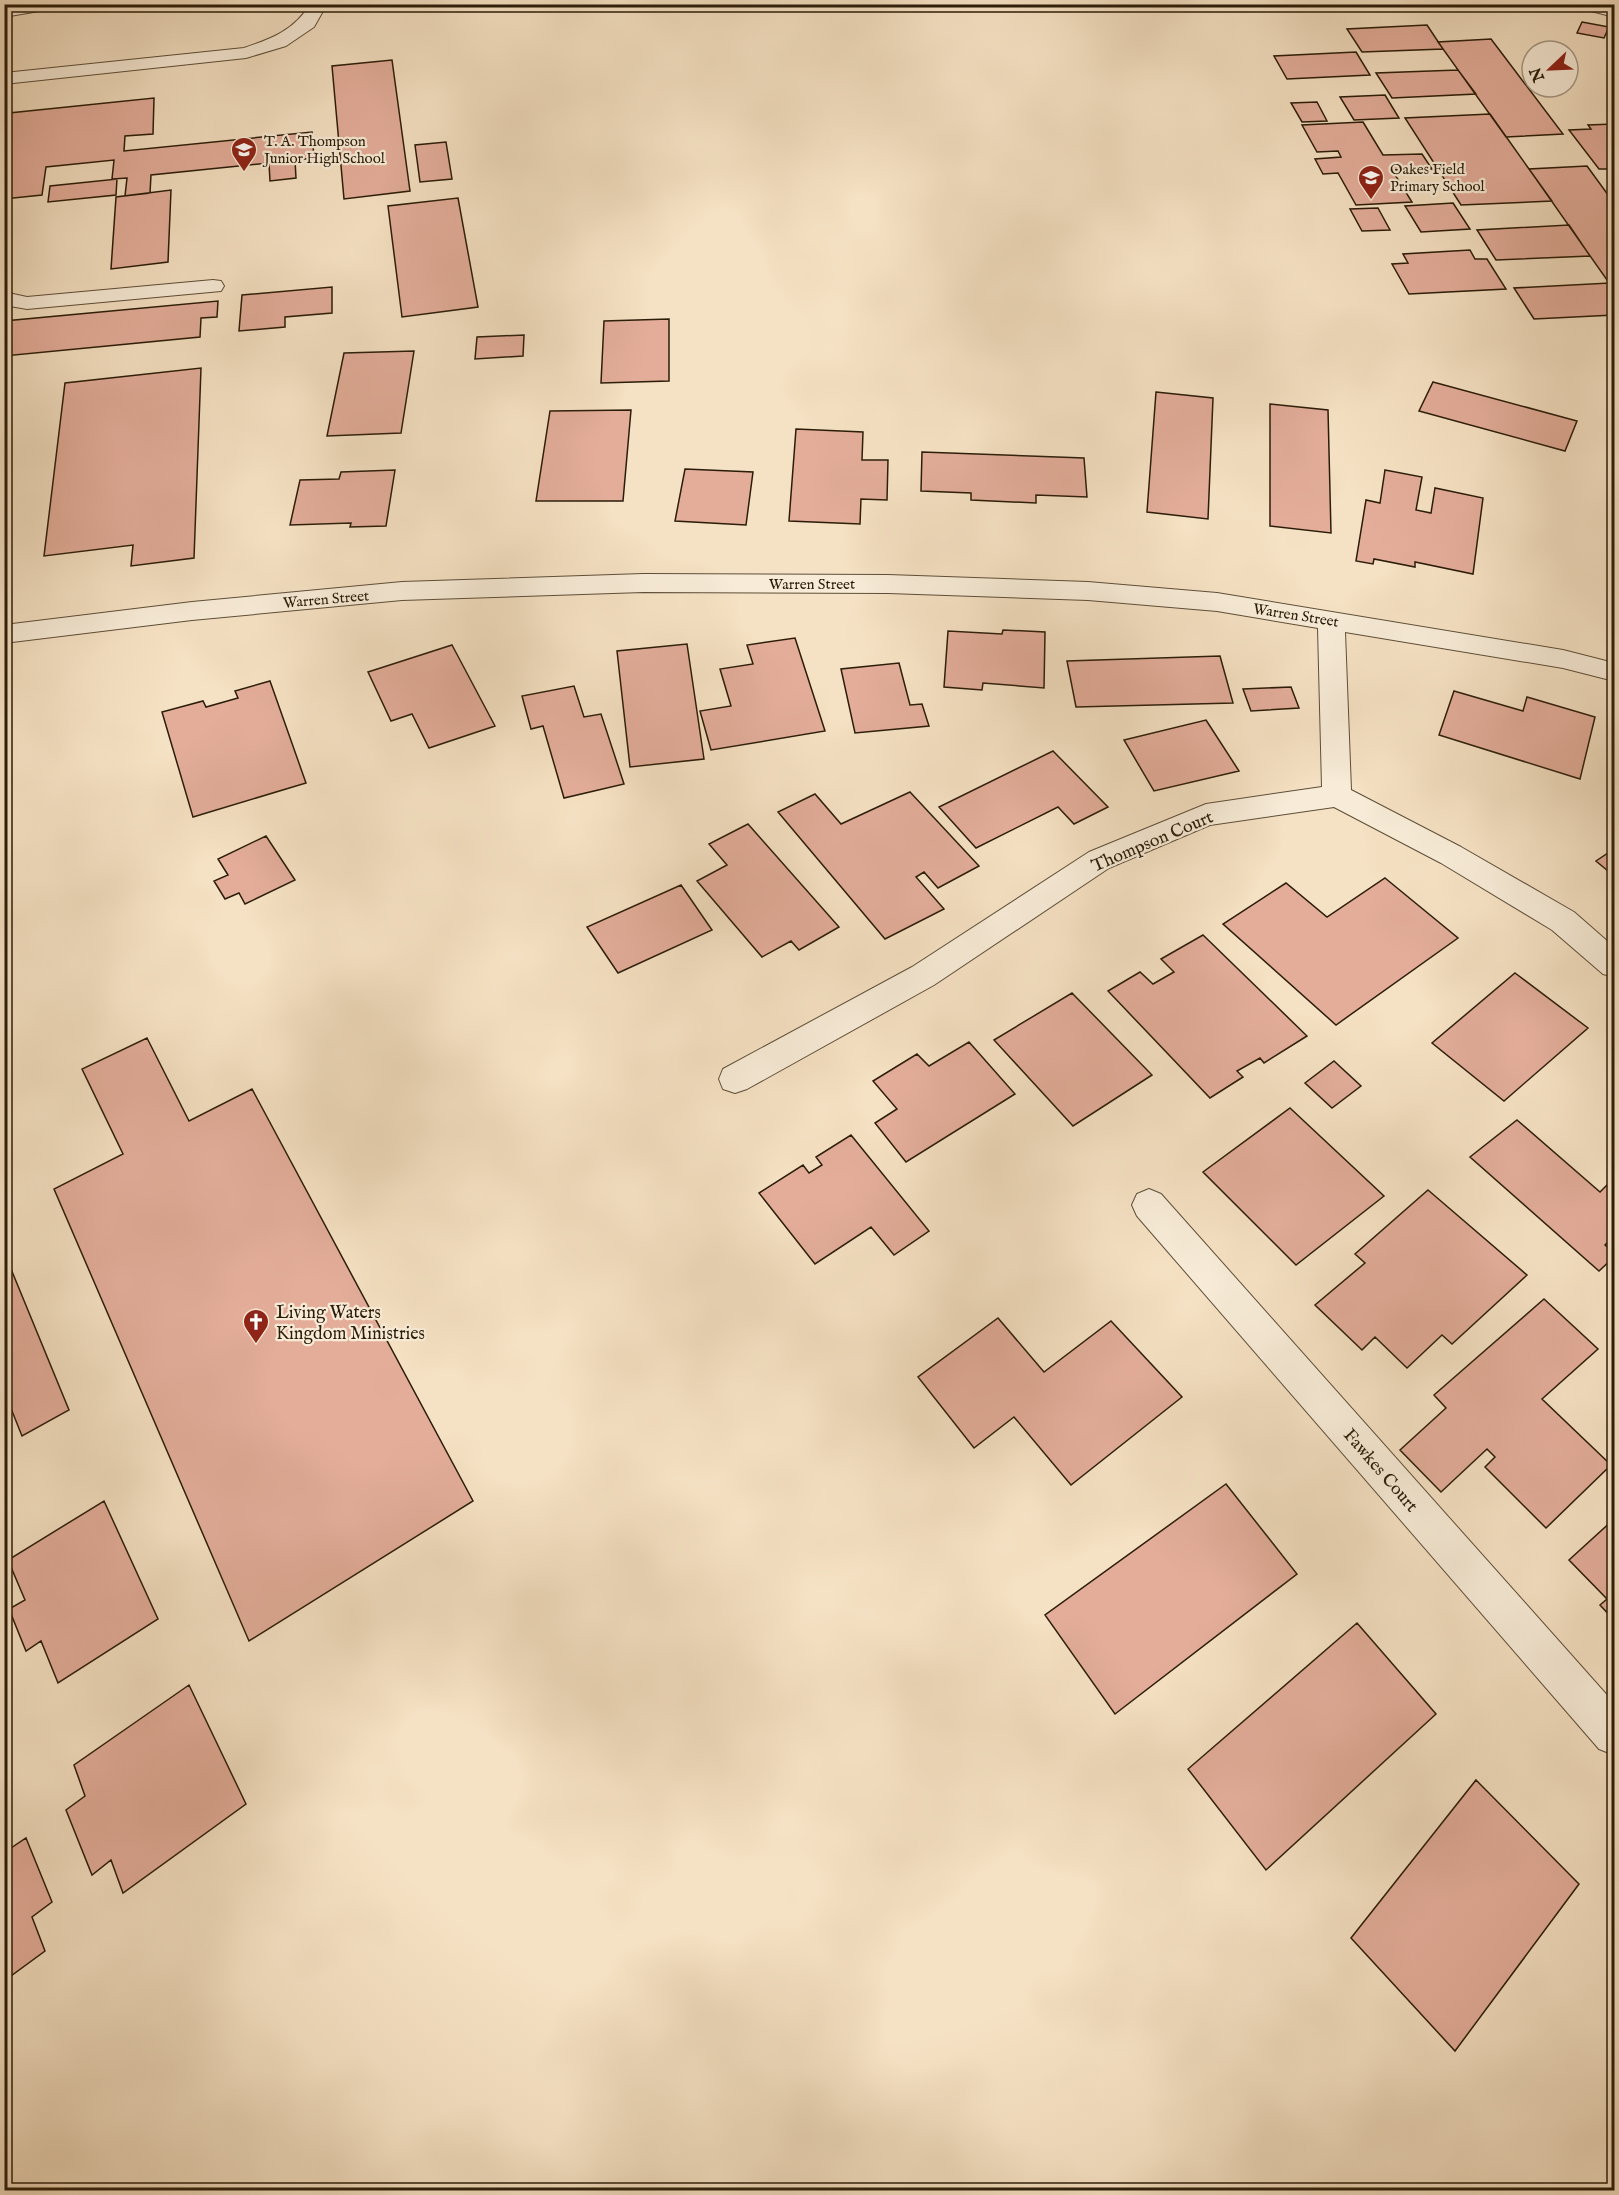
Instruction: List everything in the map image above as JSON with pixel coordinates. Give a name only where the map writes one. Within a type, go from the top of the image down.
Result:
[{"type":"street","points":[[4,12],[51,4]]},
{"type":"street","points":[[4,79],[246,53],[280,42],[308,23],[319,4]]},
{"type":"street","points":[[1586,4],[1614,12]]},
{"type":"street","points":[[4,298],[27,303],[213,286]]},
{"type":"street","name":"Warren Street","points":[[4,634],[402,591],[643,583],[888,584],[1088,591],[1217,602],[1563,659],[1614,672]]},
{"type":"street","points":[[1331,620],[1337,796],[1450,855],[1563,921],[1614,965]]},
{"type":"street","name":"Thompson Court","points":[[735,1079],[923,976],[1099,860],[1206,815],[1337,796]]},
{"type":"street","name":"Fawkes Court","points":[[1149,1205],[1614,1734]]},
{"type":"building","points":[[1582,22],[1609,27],[1604,38],[1577,33]]},
{"type":"building","points":[[1427,25],[1443,49],[1362,52],[1347,29]]},
{"type":"building","points":[[1491,39],[1520,77],[1520,99],[1536,99],[1563,134],[1506,137],[1438,42]]},
{"type":"building","points":[[1356,52],[1370,75],[1287,79],[1274,56]]},
{"type":"building","points":[[392,60],[410,191],[344,199],[332,66]]},
{"type":"building","points":[[1458,70],[1476,94],[1392,98],[1376,73]]},
{"type":"building","points":[[1385,95],[1399,118],[1354,120],[1340,97]]},
{"type":"building","points":[[154,98],[153,134],[125,136],[124,151],[312,132],[314,158],[295,160],[296,178],[270,181],[269,163],[151,175],[150,193],[125,196],[127,178],[112,179],[114,160],[46,167],[42,195],[4,199],[4,141],[9,113]]},
{"type":"building","points":[[1317,102],[1327,121],[1302,122],[1291,103]]},
{"type":"building","points":[[1490,114],[1552,201],[1461,205],[1405,118]]},
{"type":"building","points":[[1363,122],[1383,155],[1422,154],[1432,169],[1392,170],[1412,202],[1356,205],[1338,173],[1323,174],[1315,159],[1341,157],[1338,151],[1317,152],[1302,125]]},
{"type":"building","points":[[1614,124],[1614,169],[1599,169],[1569,130],[1591,129],[1588,125]]},
{"type":"building","points":[[446,142],[452,179],[420,182],[415,145]]},
{"type":"building","points":[[1587,166],[1614,203],[1614,279],[1607,280],[1529,169]]},
{"type":"building","points":[[117,179],[116,195],[48,202],[50,186]]},
{"type":"building","points":[[171,190],[168,262],[111,269],[116,197]]},
{"type":"building","points":[[458,198],[478,307],[402,317],[388,206]]},
{"type":"building","points":[[1453,203],[1470,229],[1421,232],[1405,206]]},
{"type":"building","points":[[1378,208],[1390,230],[1362,231],[1350,209]]},
{"type":"building","points":[[1569,225],[1590,256],[1496,260],[1477,230]]},
{"type":"building","points":[[1470,250],[1475,259],[1487,259],[1506,289],[1409,294],[1392,264],[1408,263],[1403,254]]},
{"type":"building","points":[[1610,283],[1614,290],[1614,315],[1534,319],[1514,288]]},
{"type":"building","points":[[332,287],[332,313],[285,317],[285,327],[239,331],[242,295]]},
{"type":"building","points":[[218,301],[217,317],[201,318],[200,337],[4,356],[4,321]]},
{"type":"building","points":[[669,319],[669,381],[601,383],[604,321]]},
{"type":"building","points":[[524,335],[523,356],[475,359],[477,337]]},
{"type":"building","points":[[414,351],[401,433],[327,436],[344,353]]},
{"type":"building","points":[[201,368],[194,558],[131,566],[133,545],[44,556],[65,383]]},
{"type":"building","points":[[1433,382],[1577,421],[1565,451],[1419,411]]},
{"type":"building","points":[[1156,392],[1213,398],[1208,519],[1147,512]]},
{"type":"building","points":[[1270,404],[1328,410],[1331,533],[1270,526]]},
{"type":"building","points":[[631,410],[623,501],[536,501],[550,411]]},
{"type":"building","points":[[796,429],[863,432],[862,460],[888,460],[887,500],[861,499],[860,524],[789,521]]},
{"type":"building","points":[[922,452],[1084,458],[1087,497],[1036,495],[1036,503],[971,500],[971,493],[921,491]]},
{"type":"building","points":[[685,469],[753,472],[746,525],[675,521]]},
{"type":"building","points":[[395,470],[386,526],[350,527],[351,523],[290,525],[300,480],[339,479],[341,472]]},
{"type":"building","points":[[1385,470],[1422,477],[1416,510],[1431,513],[1435,488],[1483,498],[1473,574],[1415,562],[1415,567],[1374,559],[1373,564],[1356,561],[1366,500],[1380,503]]},
{"type":"building","points":[[1003,630],[1045,632],[1044,688],[983,683],[982,690],[944,687],[948,631],[1002,634]]},
{"type":"building","points":[[795,638],[825,731],[711,750],[700,711],[731,706],[720,669],[753,664],[747,645]]},
{"type":"building","points":[[687,644],[704,759],[630,767],[617,651]]},
{"type":"building","points":[[452,645],[495,726],[429,748],[412,714],[391,721],[368,672]]},
{"type":"building","points":[[1220,656],[1233,703],[1076,707],[1067,661]]},
{"type":"building","points":[[899,663],[910,705],[922,704],[929,726],[855,733],[841,669]]},
{"type":"building","points":[[270,681],[306,783],[193,817],[162,712],[203,701],[206,707],[238,698],[235,691]]},
{"type":"building","points":[[574,686],[584,717],[601,714],[624,784],[564,798],[543,726],[531,729],[522,696]]},
{"type":"building","points":[[1291,687],[1299,708],[1251,711],[1243,689]]},
{"type":"building","points":[[1454,691],[1523,711],[1527,697],[1595,717],[1580,779],[1439,735]]},
{"type":"building","points":[[1206,720],[1239,771],[1154,791],[1124,740]]},
{"type":"building","points":[[1053,751],[1108,807],[1074,824],[1058,807],[976,848],[939,807]]},
{"type":"building","points":[[910,792],[979,866],[938,888],[924,872],[916,877],[944,909],[885,939],[778,812],[815,794],[841,824]]},
{"type":"building","points":[[748,824],[839,927],[799,950],[791,941],[762,957],[697,881],[727,865],[709,844]]},
{"type":"building","points":[[266,836],[295,880],[245,904],[239,893],[225,899],[214,881],[228,875],[218,859]]},
{"type":"building","points":[[1614,849],[1614,876],[1596,861]]},
{"type":"building","points":[[1385,878],[1458,938],[1336,1025],[1223,924],[1286,883],[1327,917]]},
{"type":"building","points":[[681,885],[712,930],[618,973],[587,927]]},
{"type":"building","points":[[1203,935],[1307,1036],[1264,1063],[1260,1058],[1237,1071],[1243,1077],[1210,1098],[1108,991],[1140,972],[1153,984],[1174,972],[1161,959]]},
{"type":"building","points":[[1515,973],[1588,1028],[1504,1101],[1432,1043]]},
{"type":"building","points":[[1072,993],[1152,1075],[1073,1126],[994,1040]]},
{"type":"building","name":"Living Waters Kingdom Ministries","points":[[147,1038],[189,1121],[252,1089],[473,1501],[249,1641],[54,1189],[123,1154],[82,1069]]},
{"type":"building","points":[[969,1042],[1015,1094],[906,1162],[875,1123],[897,1109],[873,1081],[917,1054],[929,1066]]},
{"type":"building","points":[[1334,1061],[1361,1086],[1332,1108],[1305,1083]]},
{"type":"building","points":[[1290,1108],[1384,1196],[1296,1265],[1203,1172]]},
{"type":"building","points":[[1517,1120],[1600,1192],[1609,1183],[1614,1188],[1614,1236],[1605,1245],[1614,1253],[1614,1257],[1599,1271],[1470,1157]]},
{"type":"building","points":[[851,1135],[929,1231],[894,1255],[871,1227],[815,1264],[759,1193],[803,1165],[809,1173],[822,1165],[816,1157]]},
{"type":"building","points":[[1428,1190],[1527,1275],[1452,1344],[1442,1335],[1407,1368],[1375,1337],[1362,1350],[1315,1305],[1365,1263],[1355,1254]]},
{"type":"building","points":[[4,1252],[69,1410],[22,1436],[8,1401],[4,1403]]},
{"type":"building","points":[[1544,1299],[1598,1349],[1542,1399],[1611,1465],[1546,1528],[1485,1467],[1495,1457],[1487,1449],[1441,1492],[1400,1450],[1446,1408],[1434,1395]]},
{"type":"building","points":[[998,1318],[1044,1372],[1111,1321],[1182,1397],[1071,1485],[1014,1417],[974,1448],[918,1377]]},
{"type":"building","points":[[1226,1484],[1297,1574],[1115,1714],[1045,1615]]},
{"type":"building","points":[[104,1501],[158,1619],[58,1683],[41,1641],[26,1651],[9,1609],[25,1600],[8,1560]]},
{"type":"building","points":[[1614,1519],[1614,1620],[1600,1605],[1607,1599],[1569,1560]]},
{"type":"building","points":[[1357,1623],[1436,1714],[1266,1870],[1188,1769]]},
{"type":"building","points":[[189,1685],[246,1804],[123,1893],[111,1860],[92,1875],[66,1810],[85,1796],[74,1765]]},
{"type":"building","points":[[1476,1780],[1579,1884],[1455,2051],[1351,1938]]},
{"type":"building","points":[[26,1838],[52,1902],[32,1917],[45,1951],[4,1981],[4,1842],[8,1850]]},
{"type":"place","name":"T. A. Thompson Junior High School","points":[[244,173]]},
{"type":"place","name":"Oakes Field Primary School","points":[[1371,201]]},
{"type":"place","name":"Living Waters Kingdom Ministries","points":[[256,1345]]}]
